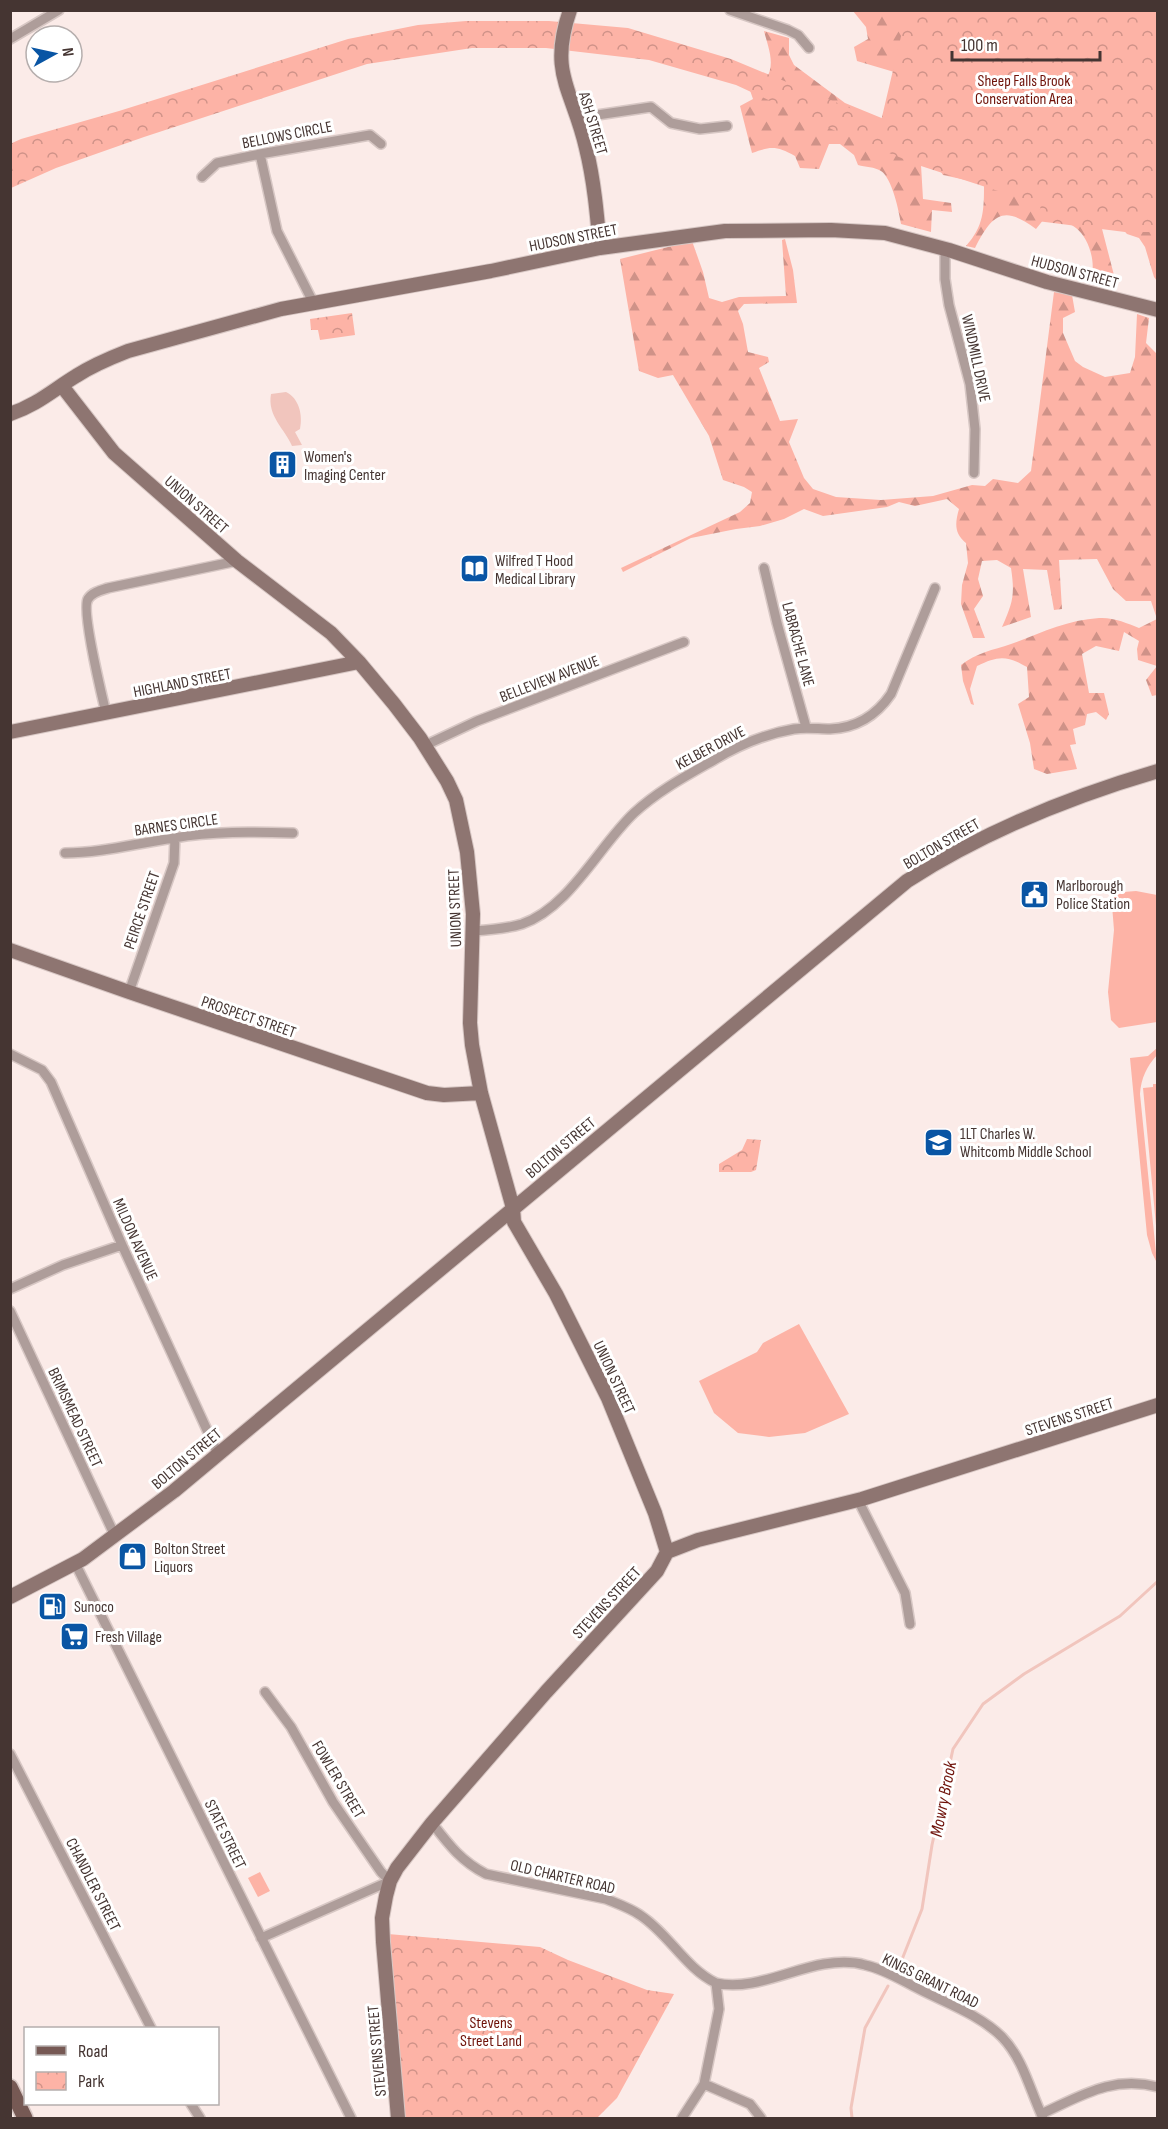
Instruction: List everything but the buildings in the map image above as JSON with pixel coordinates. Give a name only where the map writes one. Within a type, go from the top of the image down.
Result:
[{"type":"main road","points":[[10,2088],[25,2118]]},
{"type":"street","points":[[10,39],[59,10]]},
{"type":"street","name":"ASH STREET","points":[[570,10],[564,29],[560,60],[562,76],[586,145],[600,248]]},
{"type":"street","points":[[730,10],[788,30],[798,35],[809,48]]},
{"type":"street","points":[[577,118],[651,107],[671,123],[700,129],[727,126]]},
{"type":"street","name":"BELLOWS CIRCLE","points":[[201,177],[217,163],[260,154],[370,135],[381,144]]},
{"type":"street","points":[[260,154],[277,231],[313,302]]},
{"type":"street","name":"HUDSON STREET","points":[[10,414],[35,404],[89,368],[128,351],[281,309],[482,273],[600,248],[709,232],[811,230],[885,233],[945,249],[1047,282],[1158,310]]},
{"type":"street","name":"WINDMILL DRIVE","points":[[945,249],[945,279],[949,304],[970,384],[975,429],[974,473]]},
{"type":"street","name":"UNION STREET","points":[[62,386],[114,453],[237,561],[330,633],[359,662],[426,745],[447,781],[459,809],[468,852],[473,931],[470,1023],[481,1093],[513,1208],[514,1222],[556,1294],[608,1398],[655,1513],[667,1552]]},
{"type":"street","points":[[106,713],[88,624],[86,606],[88,599],[108,588],[237,561]]},
{"type":"street","name":"LABRACHE LANE","points":[[764,568],[806,727]]},
{"type":"street","name":"KELBER DRIVE","points":[[473,931],[501,929],[524,923],[542,912],[560,899],[634,813],[652,797],[748,742],[806,727],[829,729],[848,727],[859,723],[883,706],[901,673],[935,588]]},
{"type":"street","name":"BELLEVIEW AVENUE","points":[[426,745],[477,721],[684,642]]},
{"type":"street","name":"HIGHLAND STREET","points":[[10,732],[359,662]]},
{"type":"street","name":"BOLTON STREET","points":[[10,1597],[75,1563],[174,1491],[907,881],[1007,825],[1158,771]]},
{"type":"street","name":"BARNES CIRCLE","points":[[65,853],[89,853],[175,837],[221,832],[293,833]]},
{"type":"street","name":"PEIRCE STREET","points":[[129,992],[174,863],[175,837]]},
{"type":"street","name":"PROSPECT STREET","points":[[10,950],[427,1093],[444,1095],[481,1093]]},
{"type":"street","name":"MILDON AVENUE","points":[[10,1054],[42,1070],[51,1082],[122,1245],[218,1454]]},
{"type":"street","points":[[10,1289],[63,1265],[122,1245]]},
{"type":"street","name":"BRIMSMEAD STREET","points":[[10,1311],[115,1536]]},
{"type":"street","name":"STEVENS STREET","points":[[398,2118],[382,1918],[390,1881],[432,1823],[546,1692],[657,1571],[667,1552],[708,1538],[858,1500],[1158,1405]]},
{"type":"street","points":[[858,1500],[905,1593],[910,1624]]},
{"type":"street","name":"STATE STREET","points":[[75,1563],[351,2118]]},
{"type":"street","name":"FOWLER STREET","points":[[265,1692],[291,1727],[333,1802],[381,1872],[390,1881]]},
{"type":"street","name":"CHANDLER STREET","points":[[10,1754],[150,2027]]},
{"type":"street","name":"OLD CHARTER ROAD","points":[[432,1823],[453,1851],[472,1867],[486,1874],[606,1899],[624,1906],[653,1926],[700,1974],[716,1983]]},
{"type":"street","points":[[261,1938],[390,1881]]},
{"type":"street","name":"KINGS GRANT ROAD","points":[[716,1983],[730,1986],[746,1984],[839,1962],[866,1965],[885,1972],[967,2013],[1001,2036],[1015,2054],[1026,2075],[1042,2116]]},
{"type":"street","points":[[682,2118],[704,2084],[719,2009],[716,1983]]},
{"type":"street","points":[[1042,2116],[1112,2084],[1133,2083],[1158,2087]]},
{"type":"street","points":[[704,2084],[750,2104],[761,2118]]},
{"type":"street","points":[[192,2105],[200,2118]]},
{"type":"green space","name":"Sheep Falls Brook Conservation Area","points":[[853,11],[1157,11],[1157,281],[1145,247],[1139,238],[1127,234],[1113,219],[1101,225],[1115,279],[1114,288],[1090,281],[1093,268],[1091,253],[1085,239],[1076,228],[1061,221],[1044,219],[1036,229],[1015,217],[1007,215],[999,217],[987,228],[975,248],[966,246],[980,224],[984,184],[943,175],[936,164],[921,165],[923,199],[951,203],[952,212],[932,210],[931,232],[901,224],[894,195],[885,175],[876,169],[858,165],[854,155],[840,144],[829,144],[819,169],[800,168],[795,156],[783,150],[769,148],[752,153],[740,106],[753,99],[744,73],[766,79],[769,73],[771,61],[764,31],[789,38],[789,55],[794,65],[845,103],[901,126],[901,74],[857,61],[854,47],[868,39],[866,27]]},
{"type":"green space","name":"Sheep Falls Brook Conservation Area","points":[[907,11],[1157,11],[1157,232],[1125,232],[1037,221],[1041,205],[921,166],[840,133],[736,85],[649,60],[546,48],[472,48],[367,64],[144,137],[56,168],[11,188],[10,144],[21,139],[119,111],[348,39],[418,25],[466,21],[549,21],[628,28],[731,59],[881,121]]},
{"type":"green space","points":[[785,239],[793,270],[797,303],[744,304],[738,311],[748,352],[768,357],[769,362],[759,368],[780,421],[798,419],[789,442],[804,478],[813,489],[836,497],[881,500],[933,496],[972,485],[985,486],[993,479],[1018,483],[1031,471],[1054,292],[1072,295],[1075,312],[1063,318],[1063,333],[1075,361],[1105,377],[1130,373],[1135,357],[1137,314],[1149,318],[1146,343],[1158,355],[1157,695],[1152,696],[1146,680],[1157,666],[1138,660],[1139,641],[1124,632],[1119,651],[1096,646],[1082,654],[1089,693],[1104,693],[1109,714],[1106,720],[1096,712],[1087,714],[1085,725],[1073,729],[1076,744],[1070,745],[1077,769],[1047,774],[1034,769],[1030,743],[1018,704],[1029,697],[1027,667],[1013,660],[1002,658],[977,666],[970,689],[974,705],[971,704],[963,681],[961,665],[985,652],[1076,621],[1109,618],[1139,628],[1157,619],[1151,601],[1126,601],[1113,589],[1097,559],[1059,560],[1062,609],[1054,610],[1047,570],[1023,569],[1031,617],[1002,627],[1012,598],[1011,568],[997,560],[982,561],[978,579],[983,596],[974,609],[985,638],[973,638],[961,604],[962,585],[968,563],[966,543],[956,528],[959,509],[947,499],[915,506],[899,502],[887,507],[823,516],[804,509],[784,519],[760,526],[691,538],[623,572],[621,568],[740,512],[750,503],[752,492],[723,480],[709,436],[673,375],[658,378],[639,371],[620,259],[692,241],[709,298],[722,302],[739,297],[786,296],[782,240]]},
{"type":"green space","points":[[352,313],[355,335],[320,340],[318,330],[311,330],[310,319]]},
{"type":"green space","points":[[1136,891],[1157,895],[1157,1022],[1119,1028],[1111,1020],[1108,992],[1114,930],[1111,893]]},
{"type":"green space","points":[[1157,1048],[1157,1055],[1143,1078],[1140,1094],[1157,1263],[1147,1235],[1130,1058],[1148,1056]]},
{"type":"green space","points":[[1153,1084],[1157,1084],[1157,1236],[1143,1088],[1153,1087]]},
{"type":"green space","points":[[747,1139],[761,1140],[756,1170],[719,1172],[719,1164],[742,1150]]},
{"type":"green space","points":[[799,1324],[849,1414],[805,1433],[769,1437],[738,1433],[714,1413],[699,1381],[757,1352],[763,1343]]},
{"type":"green space","points":[[260,1872],[270,1891],[258,1897],[248,1878]]},
{"type":"green space","name":"Stevens Street Land","points":[[388,1934],[540,1947],[647,1990],[674,1994],[617,2098],[597,2118],[405,2118]]},
{"type":"shaded area","points":[[286,392],[294,398],[299,407],[300,429],[295,432],[302,445],[292,446],[274,416],[270,402],[271,394]]},
{"type":"waterway","name":"Mowry Brook","points":[[899,1967],[922,1909],[932,1845],[953,1749],[983,1704],[1024,1674],[1120,1616],[1158,1581]]},
{"type":"waterway","name":"Mowry Brook","points":[[852,2118],[851,2108],[865,2028],[888,1986]]},
{"type":"place","name":"Women's Imaging Center","points":[[283,465]]},
{"type":"place","name":"Wilfred T Hood Medical Library","points":[[474,569]]},
{"type":"place","name":"Marlborough Police Station","points":[[1035,894]]},
{"type":"place","name":"1LT Charles W. Whitcomb Middle School","points":[[939,1142]]},
{"type":"place","name":"Bolton Street Liquors","points":[[133,1557]]},
{"type":"place","name":"Sunoco","points":[[53,1606]]},
{"type":"place","name":"Fresh Village","points":[[74,1636]]}]
